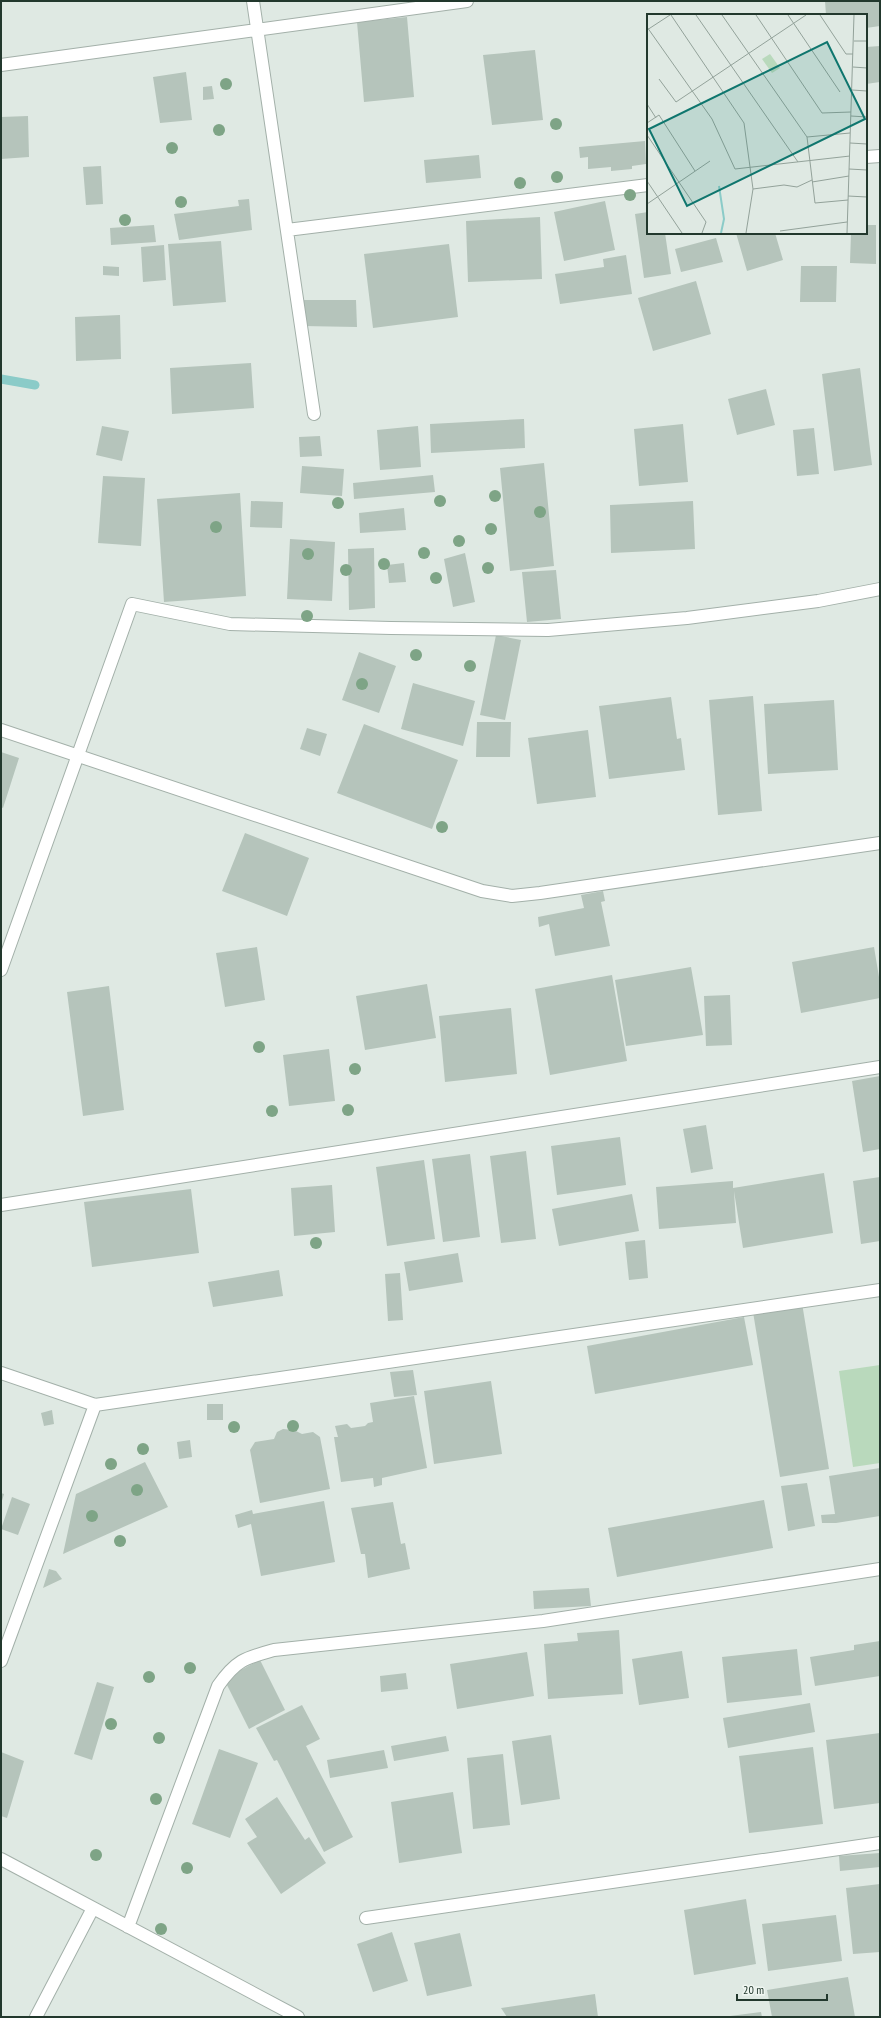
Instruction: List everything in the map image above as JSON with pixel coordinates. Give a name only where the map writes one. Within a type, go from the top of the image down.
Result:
[{"type":"street","points":[[252,1],[314,414]]},
{"type":"street","points":[[1,65],[467,1]]},
{"type":"street","points":[[867,157],[880,156]]},
{"type":"street","points":[[287,230],[647,185]]},
{"type":"street","points":[[1,970],[132,604],[230,624],[548,630],[687,618],[818,601],[880,589]]},
{"type":"street","points":[[1,730],[482,891],[512,896],[880,843]]},
{"type":"street","points":[[1,1205],[880,1067]]},
{"type":"street","points":[[1,1373],[95,1406],[880,1290]]},
{"type":"street","points":[[1,1661],[95,1406]]},
{"type":"street","points":[[128,1927],[218,1686],[230,1669],[247,1658],[274,1650],[543,1621],[880,1569]]},
{"type":"street","points":[[366,1918],[880,1842]]},
{"type":"street","points":[[1,1859],[298,2017]]},
{"type":"street","points":[[36,2017],[93,1908]]},
{"type":"green space","points":[[880,1365],[880,1463],[853,1467],[839,1371]]},
{"type":"building","points":[[825,1],[880,1],[880,26],[867,28],[867,14],[826,14]]},
{"type":"building","points":[[407,17],[414,97],[364,102],[357,22]]},
{"type":"building","points":[[880,46],[880,82],[867,84],[867,47]]},
{"type":"building","points":[[535,50],[543,120],[492,125],[483,55]]},
{"type":"building","points":[[186,72],[192,120],[160,123],[153,77]]},
{"type":"building","points":[[212,86],[214,99],[203,100],[203,87]]},
{"type":"building","points":[[28,116],[29,157],[1,159],[1,117]]},
{"type":"building","points":[[645,141],[646,164],[632,166],[632,169],[611,171],[611,167],[588,169],[588,157],[580,158],[579,147]]},
{"type":"building","points":[[479,155],[481,178],[426,183],[424,160]]},
{"type":"building","points":[[101,166],[103,204],[86,205],[83,167]]},
{"type":"building","points":[[249,199],[252,230],[179,240],[174,214],[239,206],[238,200]]},
{"type":"building","points":[[605,201],[615,250],[564,261],[554,212]]},
{"type":"building","points":[[647,212],[647,234],[665,234],[671,274],[644,278],[635,214]]},
{"type":"building","points":[[540,217],[542,279],[468,282],[466,221]]},
{"type":"building","points":[[154,225],[156,242],[111,245],[110,228]]},
{"type":"building","points":[[867,225],[876,225],[876,264],[850,263],[851,234],[867,234]]},
{"type":"building","points":[[736,234],[775,234],[783,260],[747,271]]},
{"type":"building","points":[[716,238],[723,262],[681,272],[675,249]]},
{"type":"building","points":[[221,241],[226,302],[173,306],[168,244]]},
{"type":"building","points":[[449,244],[458,317],[373,328],[364,254]]},
{"type":"building","points":[[164,245],[166,280],[143,282],[141,247]]},
{"type":"building","points":[[626,255],[632,294],[560,304],[555,274],[604,267],[603,259]]},
{"type":"building","points":[[103,266],[119,267],[119,276],[103,275]]},
{"type":"building","points":[[801,266],[837,266],[836,302],[800,302]]},
{"type":"building","points":[[696,281],[711,334],[653,351],[638,298]]},
{"type":"building","points":[[301,300],[356,300],[357,327],[303,326]]},
{"type":"building","points":[[120,315],[121,359],[76,361],[75,317]]},
{"type":"building","points":[[251,363],[254,408],[172,414],[170,368]]},
{"type":"building","points":[[860,368],[872,465],[834,471],[822,374]]},
{"type":"building","points":[[766,389],[775,425],[737,435],[728,399]]},
{"type":"building","points":[[524,419],[525,448],[431,453],[430,424]]},
{"type":"building","points":[[683,424],[688,482],[639,486],[634,429]]},
{"type":"building","points":[[102,426],[129,431],[122,461],[96,455]]},
{"type":"building","points":[[418,426],[421,467],[380,470],[377,430]]},
{"type":"building","points":[[814,428],[819,474],[797,476],[793,430]]},
{"type":"building","points":[[320,436],[322,456],[300,457],[299,437]]},
{"type":"building","points":[[544,463],[554,566],[510,571],[500,468]]},
{"type":"building","points":[[302,466],[344,469],[342,496],[300,493]]},
{"type":"building","points":[[433,475],[435,492],[354,499],[353,483]]},
{"type":"building","points":[[103,476],[145,478],[141,546],[98,543]]},
{"type":"building","points":[[240,493],[246,596],[164,602],[157,499]]},
{"type":"building","points":[[251,501],[283,502],[282,528],[250,527]]},
{"type":"building","points":[[693,501],[695,549],[611,553],[610,505]]},
{"type":"building","points":[[404,508],[406,530],[360,533],[359,513]]},
{"type":"building","points":[[290,539],[335,542],[332,601],[287,599]]},
{"type":"building","points":[[374,548],[375,608],[349,610],[348,549]]},
{"type":"building","points":[[465,553],[475,602],[453,607],[444,559]]},
{"type":"building","points":[[404,563],[406,582],[389,583],[387,565]]},
{"type":"building","points":[[556,570],[561,619],[527,622],[522,572]]},
{"type":"building","points":[[496,635],[521,640],[505,720],[480,715]]},
{"type":"building","points":[[359,652],[396,666],[379,713],[342,700]]},
{"type":"building","points":[[413,683],[475,701],[463,746],[401,729]]},
{"type":"building","points":[[753,696],[762,811],[718,815],[709,700]]},
{"type":"building","points":[[671,697],[677,739],[681,738],[685,770],[609,779],[599,706]]},
{"type":"building","points":[[834,700],[838,770],[768,774],[764,704]]},
{"type":"building","points":[[477,722],[511,722],[510,757],[476,757]]},
{"type":"building","points":[[364,724],[458,760],[432,829],[337,793]]},
{"type":"building","points":[[307,728],[327,734],[320,756],[300,749]]},
{"type":"building","points":[[588,730],[596,797],[537,804],[528,738]]},
{"type":"building","points":[[1,752],[19,758],[3,808],[1,807]]},
{"type":"building","points":[[245,833],[309,858],[287,916],[222,891]]},
{"type":"building","points":[[603,891],[605,901],[601,902],[610,946],[555,956],[549,924],[539,927],[538,917],[584,908],[581,895]]},
{"type":"building","points":[[257,947],[265,1000],[225,1007],[216,953]]},
{"type":"building","points":[[874,947],[880,983],[880,998],[801,1013],[792,962]]},
{"type":"building","points":[[691,967],[703,1035],[626,1046],[615,980]]},
{"type":"building","points":[[612,975],[627,1061],[550,1075],[535,989]]},
{"type":"building","points":[[427,984],[436,1038],[365,1050],[356,996]]},
{"type":"building","points":[[109,986],[124,1110],[83,1116],[67,992]]},
{"type":"building","points":[[730,995],[732,1045],[706,1046],[704,996]]},
{"type":"building","points":[[511,1008],[517,1074],[445,1082],[439,1016]]},
{"type":"building","points":[[329,1049],[335,1101],[289,1106],[283,1055]]},
{"type":"building","points":[[880,1076],[880,1149],[863,1152],[852,1081]]},
{"type":"building","points":[[706,1125],[713,1169],[691,1173],[683,1129]]},
{"type":"building","points":[[620,1137],[626,1185],[557,1195],[551,1146]]},
{"type":"building","points":[[526,1151],[536,1239],[501,1243],[490,1156]]},
{"type":"building","points":[[470,1154],[480,1237],[443,1242],[432,1159]]},
{"type":"building","points":[[424,1160],[435,1239],[387,1246],[376,1167]]},
{"type":"building","points":[[824,1173],[833,1233],[743,1248],[734,1191],[736,1223],[659,1229],[656,1187],[733,1181],[733,1188]]},
{"type":"building","points":[[880,1177],[880,1241],[861,1244],[853,1181]]},
{"type":"building","points":[[332,1185],[335,1232],[294,1236],[291,1188]]},
{"type":"building","points":[[191,1189],[199,1253],[92,1267],[84,1202]]},
{"type":"building","points":[[632,1194],[639,1231],[559,1246],[552,1209]]},
{"type":"building","points":[[645,1240],[648,1278],[629,1280],[625,1242]]},
{"type":"building","points":[[458,1253],[463,1282],[409,1291],[404,1262]]},
{"type":"building","points":[[279,1270],[283,1296],[213,1307],[208,1282]]},
{"type":"building","points":[[400,1273],[403,1320],[388,1321],[385,1274]]},
{"type":"building","points":[[802,1303],[829,1469],[780,1477],[753,1312]]},
{"type":"building","points":[[744,1317],[753,1365],[595,1394],[587,1346]]},
{"type":"building","points":[[413,1370],[417,1395],[394,1397],[390,1372]]},
{"type":"building","points":[[491,1381],[502,1454],[434,1464],[424,1391]]},
{"type":"building","points":[[414,1396],[427,1468],[382,1478],[382,1485],[374,1487],[373,1478],[341,1482],[334,1437],[338,1437],[335,1426],[347,1424],[351,1428],[365,1426],[368,1423],[373,1422],[370,1403]]},
{"type":"building","points":[[207,1404],[223,1404],[223,1420],[207,1420]]},
{"type":"building","points":[[52,1410],[54,1424],[44,1426],[41,1413]]},
{"type":"building","points":[[283,1429],[294,1430],[302,1434],[313,1432],[320,1437],[330,1489],[260,1503],[250,1450],[255,1442],[274,1439],[277,1432]]},
{"type":"building","points":[[190,1440],[192,1457],[179,1459],[177,1442]]},
{"type":"building","points":[[145,1462],[168,1507],[63,1554],[76,1494]]},
{"type":"building","points":[[880,1468],[880,1516],[836,1523],[822,1523],[821,1515],[835,1514],[829,1476]]},
{"type":"building","points":[[807,1483],[815,1526],[788,1531],[781,1486]]},
{"type":"building","points":[[1,1493],[4,1494],[1,1504]]},
{"type":"building","points":[[12,1497],[30,1504],[18,1535],[1,1529]]},
{"type":"building","points":[[764,1500],[773,1548],[617,1577],[608,1528]]},
{"type":"building","points":[[324,1501],[335,1562],[261,1576],[251,1524],[238,1528],[235,1515],[252,1510],[253,1514]]},
{"type":"building","points":[[393,1502],[401,1544],[405,1543],[410,1569],[368,1578],[365,1554],[361,1554],[351,1508]]},
{"type":"building","points":[[49,1569],[56,1571],[62,1579],[43,1588]]},
{"type":"building","points":[[589,1588],[591,1606],[534,1609],[533,1591]]},
{"type":"building","points":[[619,1630],[623,1694],[548,1699],[544,1644],[578,1641],[577,1633]]},
{"type":"building","points":[[880,1641],[880,1676],[815,1686],[810,1657],[854,1650],[854,1645]]},
{"type":"building","points":[[797,1649],[802,1695],[727,1703],[722,1657]]},
{"type":"building","points":[[682,1651],[689,1698],[639,1705],[632,1659]]},
{"type":"building","points":[[527,1652],[534,1696],[457,1709],[450,1664]]},
{"type":"building","points":[[260,1660],[285,1710],[249,1729],[224,1679]]},
{"type":"building","points":[[406,1673],[408,1689],[381,1692],[380,1676]]},
{"type":"building","points":[[97,1682],[114,1687],[92,1760],[74,1754]]},
{"type":"building","points":[[810,1703],[815,1732],[728,1748],[723,1718]]},
{"type":"building","points":[[302,1705],[320,1739],[306,1746],[353,1837],[324,1852],[277,1760],[274,1761],[256,1728]]},
{"type":"building","points":[[880,1733],[880,1803],[834,1809],[826,1740]]},
{"type":"building","points":[[551,1735],[560,1799],[521,1805],[512,1741]]},
{"type":"building","points":[[446,1736],[449,1751],[394,1761],[391,1746]]},
{"type":"building","points":[[813,1747],[823,1824],[749,1833],[739,1756]]},
{"type":"building","points":[[219,1749],[258,1763],[230,1838],[192,1824]]},
{"type":"building","points":[[384,1750],[388,1768],[330,1778],[327,1760]]},
{"type":"building","points":[[1,1752],[24,1761],[7,1818],[1,1816]]},
{"type":"building","points":[[503,1754],[510,1825],[473,1829],[467,1758]]},
{"type":"building","points":[[453,1792],[462,1853],[399,1863],[391,1802]]},
{"type":"building","points":[[277,1797],[305,1840],[309,1837],[326,1863],[281,1894],[247,1843],[257,1837],[245,1819]]},
{"type":"building","points":[[880,1853],[880,1867],[840,1871],[839,1856]]},
{"type":"building","points":[[880,1884],[880,1952],[853,1954],[846,1888]]},
{"type":"building","points":[[746,1899],[756,1964],[694,1975],[684,1910]]},
{"type":"building","points":[[836,1915],[842,1961],[768,1971],[762,1924]]},
{"type":"building","points":[[392,1932],[408,1981],[373,1992],[357,1944]]},
{"type":"building","points":[[460,1933],[472,1986],[427,1996],[414,1943]]},
{"type":"building","points":[[848,1977],[855,2017],[772,2017],[767,1990]]},
{"type":"building","points":[[595,1994],[598,2017],[507,2017],[501,2008]]},
{"type":"building","points":[[761,2012],[762,2017],[730,2017],[730,2016]]},
{"type":"waterway","points":[[1,379],[35,385]]}]
